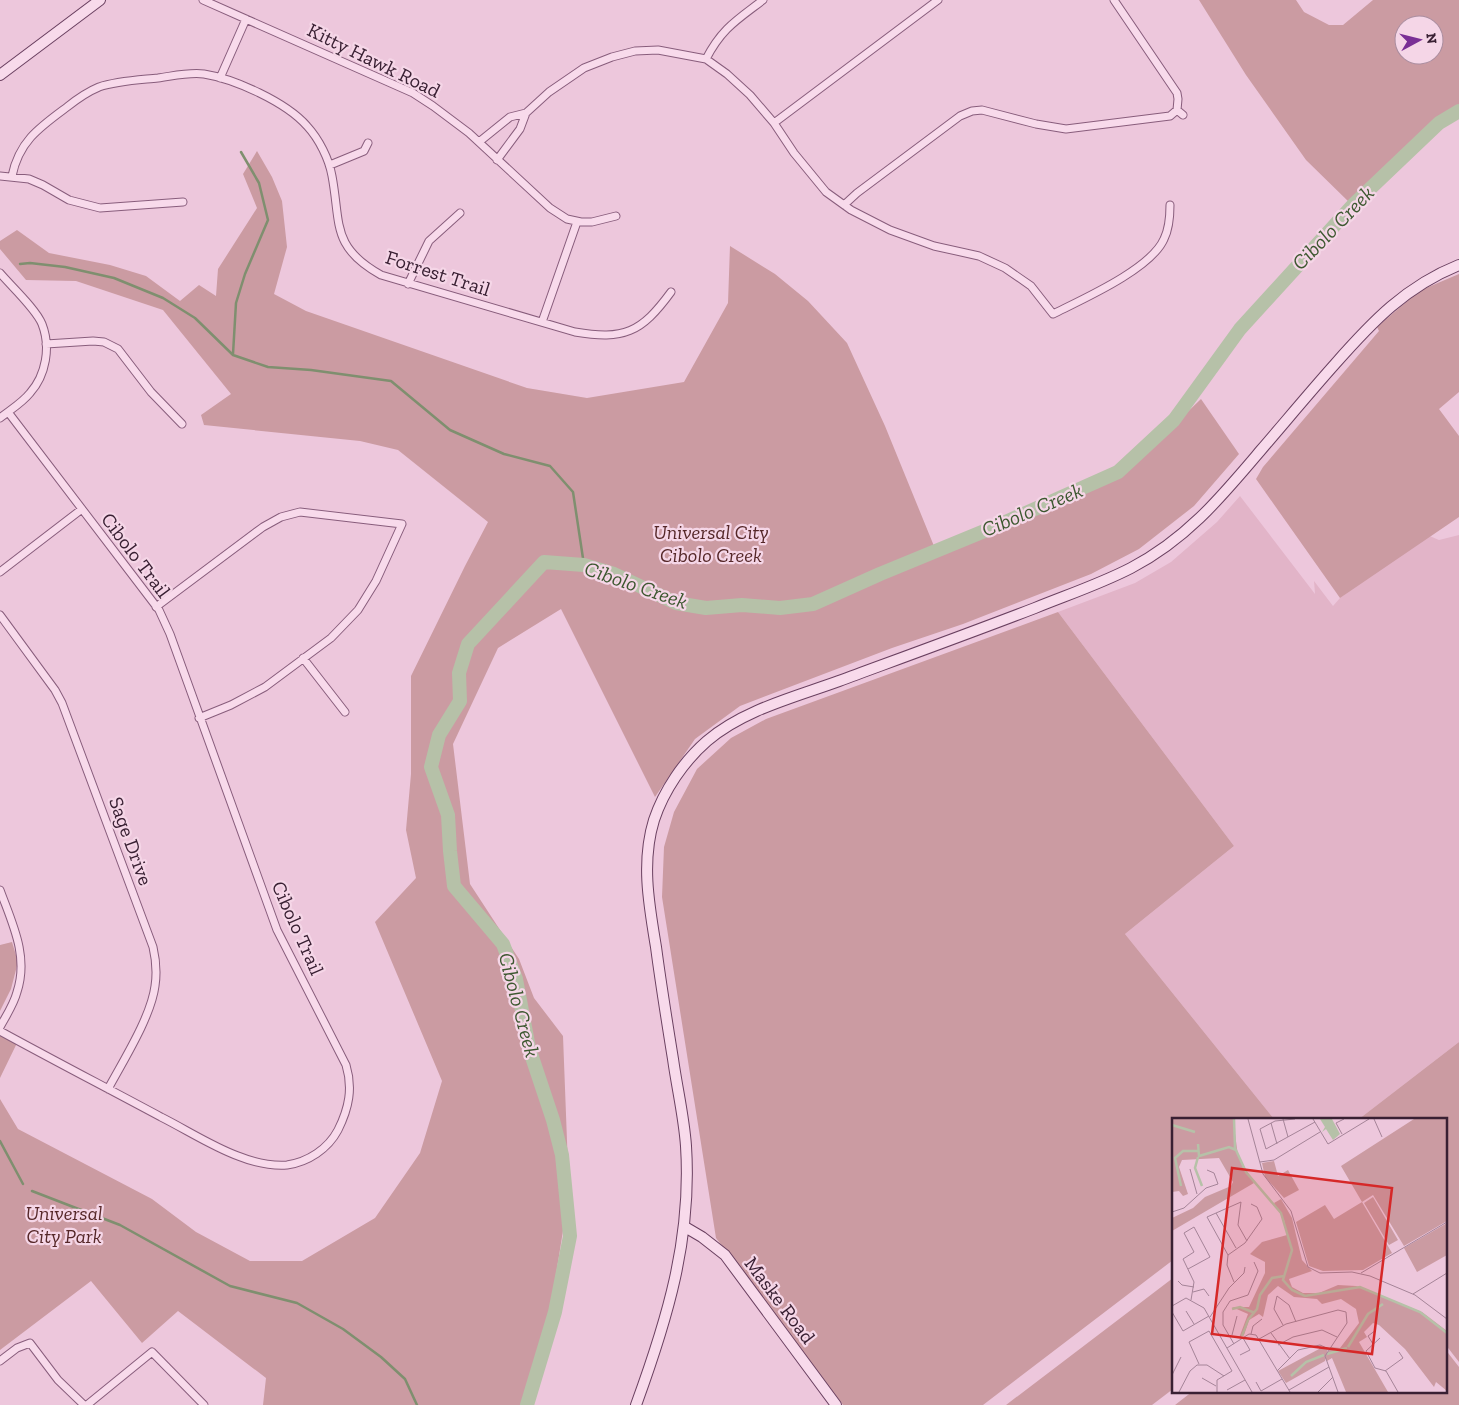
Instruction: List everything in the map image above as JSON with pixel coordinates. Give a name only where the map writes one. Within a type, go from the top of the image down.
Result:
[{"type":"main road","points":[[0,75],[100,0]]},
{"type":"main road","points":[[636,1405],[660,1341],[670,1307],[685,1227],[688,1179],[684,1130],[652,922],[647,868],[648,846],[655,816],[671,784],[688,762],[712,737],[738,720],[971,633],[1099,582],[1151,557],[1201,519],[1304,398],[1374,321],[1394,303],[1422,283],[1459,265]]},
{"type":"main road","name":"Maske Road","points":[[685,1227],[707,1240],[725,1255],[836,1405]]},
{"type":"street","name":"Kitty Hawk Road","points":[[203,0],[413,93],[479,142],[550,208],[567,219],[577,222]]},
{"type":"street","points":[[706,59],[726,27],[763,0]]},
{"type":"street","points":[[774,123],[938,0]]},
{"type":"street","points":[[844,205],[857,193],[960,116],[972,111],[982,110],[1036,124],[1066,129],[1170,116],[1180,112],[1177,93],[1114,0]]},
{"type":"street","points":[[220,78],[246,19]]},
{"type":"street","points":[[498,160],[520,129],[526,114],[549,92],[584,68],[612,57],[635,51],[658,50],[706,59],[727,74],[774,123],[794,153],[826,192],[844,205],[890,230],[934,246],[979,256],[1005,268],[1031,286],[1053,314],[1121,278],[1150,259],[1164,240],[1170,219],[1170,205]]},
{"type":"street","name":"Forrest Trail","points":[[12,176],[20,152],[29,138],[41,126],[92,90],[108,84],[202,74],[238,84],[284,106],[307,125],[330,165],[338,224],[347,245],[356,257],[368,267],[381,274],[408,284],[575,332],[595,336],[628,333],[661,306],[671,292]]},
{"type":"street","points":[[479,142],[510,117],[526,114]]},
{"type":"street","points":[[330,165],[364,151],[368,143]]},
{"type":"street","points":[[0,176],[29,179],[79,204],[100,208],[182,202]]},
{"type":"street","points":[[408,284],[429,241],[460,213]]},
{"type":"street","points":[[542,322],[577,222],[592,222],[616,216]]},
{"type":"street","points":[[0,274],[41,323],[46,344],[46,355],[38,382],[30,394],[0,418]]},
{"type":"street","points":[[46,344],[93,341],[104,342],[118,349],[151,392],[182,424]]},
{"type":"street","name":"Cibolo Trail","points":[[0,1029],[108,1089],[237,1156],[254,1162],[287,1165],[305,1160],[320,1152],[335,1135],[349,1101],[350,1084],[346,1064],[277,930],[170,634],[156,607],[8,412]]},
{"type":"street","points":[[0,572],[82,509]]},
{"type":"street","points":[[156,607],[263,527],[281,517],[300,512],[402,524],[376,581],[358,610],[331,638],[265,687],[199,718]]},
{"type":"street","name":"Sage Drive","points":[[0,615],[55,690],[62,703],[153,947],[156,977],[153,997],[146,1015],[108,1089]]},
{"type":"street","points":[[303,658],[345,712]]},
{"type":"street","points":[[0,890],[20,945],[22,960],[17,994],[0,1029]]},
{"type":"street","points":[[0,1362],[17,1348],[30,1343],[58,1380],[86,1405],[152,1352],[204,1405]]},
{"type":"shaded area","points":[[1240,496],[1315,594],[1314,581],[1333,606],[1340,598],[1425,534],[1439,540],[1459,535],[1459,1042],[1360,1118],[1273,1118],[1125,934],[1234,846],[1058,612],[1135,583],[1171,562],[1217,522]]},
{"type":"green space","points":[[1199,0],[1296,0],[1304,12],[1329,25],[1343,25],[1373,0],[1459,0],[1459,106],[1402,152],[1376,177],[1352,205],[1306,160],[1246,75]]},
{"type":"green space","name":"Universal City Cibolo Creek","points":[[257,151],[272,177],[282,201],[287,247],[274,294],[306,311],[527,388],[587,398],[684,382],[728,303],[730,246],[775,274],[808,301],[847,343],[885,426],[936,551],[1066,504],[1146,452],[1201,399],[1239,454],[1194,506],[1139,549],[1091,574],[963,624],[892,648],[740,706],[695,739],[655,797],[561,609],[498,648],[453,744],[470,884],[519,959],[534,998],[563,1036],[569,1193],[537,1394],[533,1405],[263,1405],[266,1378],[178,1311],[142,1343],[91,1281],[0,1350],[0,1099],[18,1129],[152,1199],[196,1232],[250,1261],[302,1261],[375,1218],[420,1153],[442,1081],[375,922],[416,878],[406,830],[411,774],[411,676],[488,522],[398,450],[360,441],[204,425],[201,415],[231,394],[163,310],[76,281],[26,280],[0,249],[0,241],[17,230],[49,253],[110,265],[146,276],[180,301],[199,285],[216,296],[218,269],[257,208],[243,174]]},
{"type":"green space","points":[[1459,274],[1459,392],[1439,409],[1459,436],[1459,517],[1340,598],[1256,479],[1263,467],[1379,331],[1377,327],[1419,291]]},
{"type":"green space","points":[[1058,612],[1234,846],[1125,934],[1273,1118],[1172,1118],[1172,1261],[983,1405],[843,1405],[716,1238],[662,897],[664,847],[674,812],[697,769],[731,738],[766,719]]},
{"type":"green space","points":[[12,942],[18,962],[11,989],[0,1011],[0,945]]},
{"type":"green space","points":[[0,1034],[17,1043],[0,1078]]},
{"type":"green space","points":[[1459,1042],[1459,1362],[1446,1345],[1446,1118],[1360,1118]]},
{"type":"green space","points":[[1172,1279],[1172,1390],[1152,1405],[1006,1405]]},
{"type":"green space","points":[[1446,1350],[1459,1367],[1459,1405],[1175,1405],[1192,1392],[1446,1392]]},
{"type":"waterway","name":"Cibolo Creek","points":[[527,1405],[555,1312],[570,1236],[562,1155],[553,1120],[529,1048],[516,979],[503,944],[454,886],[448,815],[431,767],[439,735],[460,701],[459,673],[468,644],[544,562],[584,565],[614,574],[676,603],[706,608],[742,605],[780,608],[813,604],[1118,472],[1174,420],[1240,329],[1354,204],[1439,123],[1459,111]]},
{"type":"waterway","points":[[233,354],[236,303],[245,274],[268,220],[259,183],[241,152]]},
{"type":"waterway","points":[[20,264],[30,263],[65,267],[114,278],[163,298],[195,318],[233,355],[268,367],[311,370],[391,381],[450,430],[504,454],[550,466],[573,492],[584,565]]},
{"type":"waterway","points":[[0,1141],[23,1184]]},
{"type":"waterway","points":[[32,1191],[120,1225],[230,1286],[297,1303],[343,1329],[381,1357],[405,1379],[417,1405]]},
{"type":"park label","name":"Universal City Park","points":[[64,1224]]}]
